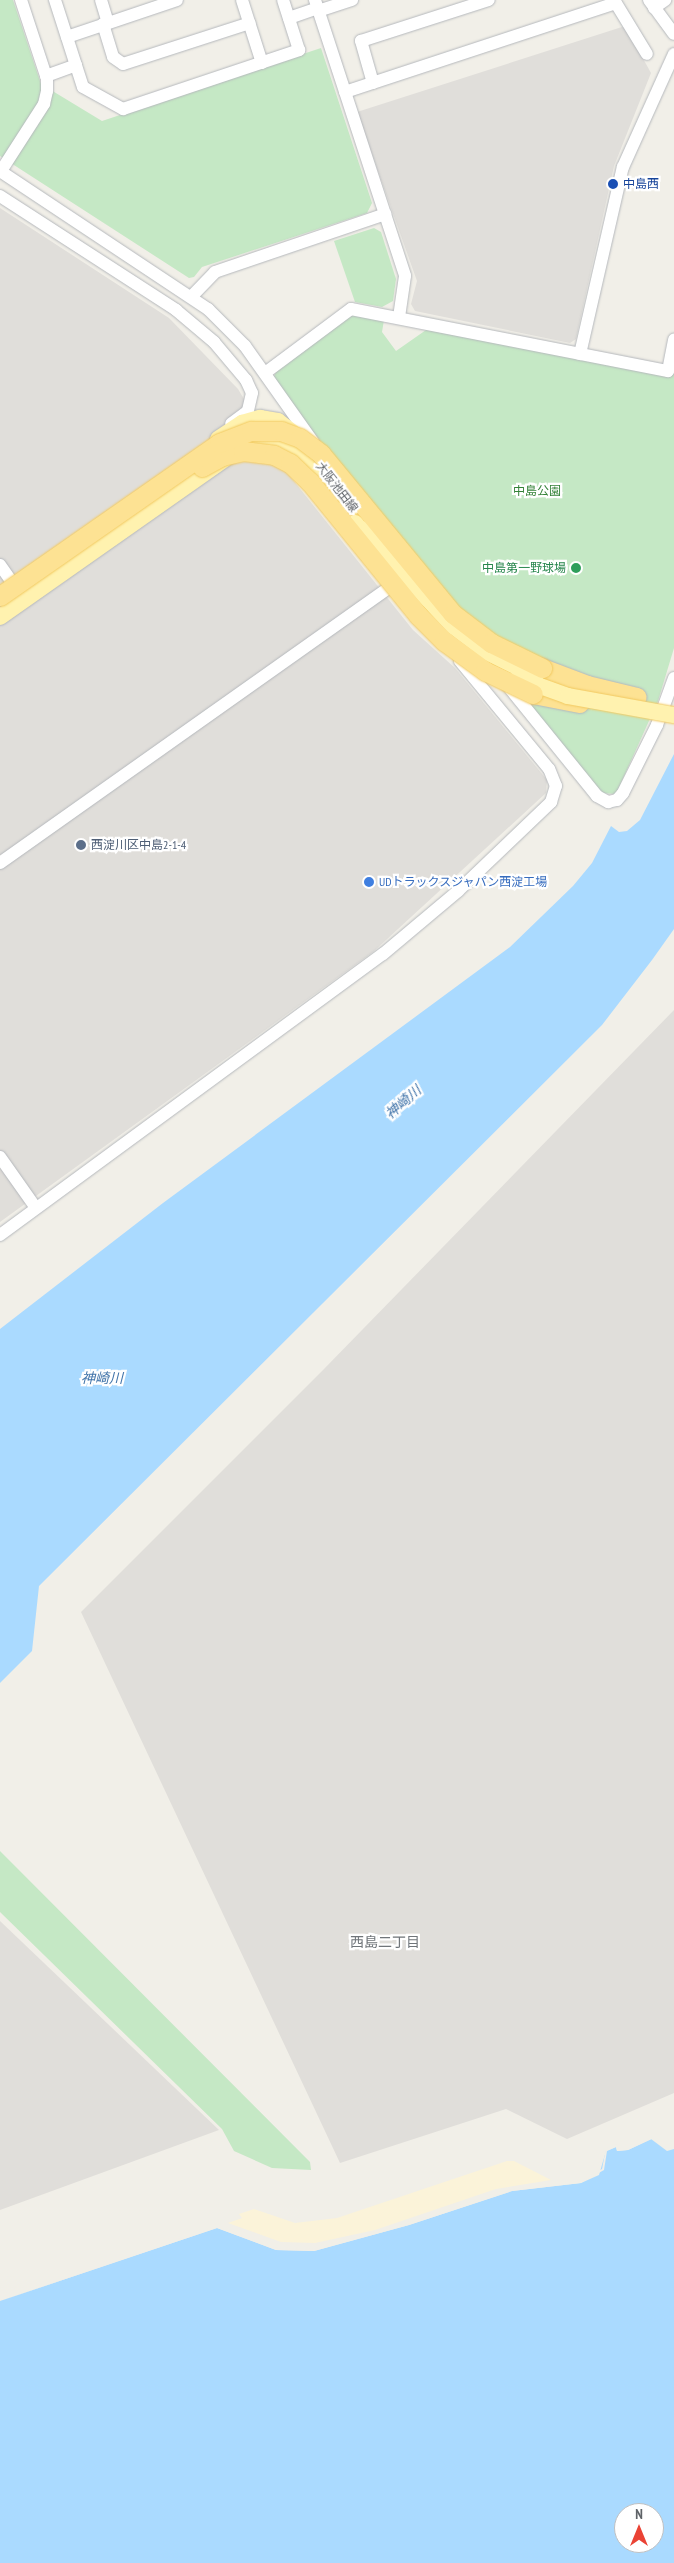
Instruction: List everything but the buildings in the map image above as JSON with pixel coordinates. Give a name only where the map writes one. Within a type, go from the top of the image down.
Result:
[{"type":"highway","points":[[0,596],[219,443],[251,431],[281,431],[300,438],[321,454],[444,603],[477,633],[505,651],[632,702]]},
{"type":"highway","points":[[0,608],[212,460],[232,453],[264,452],[282,458],[303,474],[418,615],[470,661],[540,696],[632,702]]},
{"type":"main road","name":"大阪池田線","points":[[5,584],[136,492],[236,426],[266,418],[282,423],[295,434],[359,521]]},
{"type":"main road","name":"大阪池田線","points":[[0,617],[238,448],[260,440],[279,440],[293,447],[440,614],[488,652],[540,678],[674,714]]},
{"type":"main road","name":"大阪池田線","points":[[632,702],[674,703]]},
{"type":"street","points":[[21,0],[46,76],[47,91],[44,104],[0,171],[192,296],[230,329],[265,373],[330,467],[599,798],[613,802],[623,793],[657,725],[674,678]]},
{"type":"street","points":[[55,0],[83,87],[124,109],[299,50],[283,0]]},
{"type":"street","points":[[101,0],[113,58],[123,64],[250,23]]},
{"type":"street","points":[[66,37],[106,24],[148,4],[177,0]]},
{"type":"street","points":[[242,0],[262,63]]},
{"type":"street","points":[[373,83],[361,41],[489,0]]},
{"type":"street","points":[[665,0],[652,4],[674,34]]},
{"type":"street","points":[[289,18],[317,6],[347,1]]},
{"type":"street","points":[[345,92],[592,5],[615,1],[647,54]]},
{"type":"street","points":[[317,6],[406,281],[399,317]]},
{"type":"street","points":[[580,354],[623,167],[674,54]]},
{"type":"street","points":[[46,76],[76,65]]},
{"type":"street","points":[[0,196],[176,310],[214,342],[250,387],[252,403],[244,415],[136,492]]},
{"type":"street","points":[[192,296],[216,272],[385,214]]},
{"type":"street","points":[[265,373],[348,310],[358,309],[668,370],[674,340]]},
{"type":"street","points":[[0,1235],[383,954],[458,891],[551,802],[556,786],[549,769],[469,670],[426,630],[390,587],[282,448],[260,440]]},
{"type":"street","points":[[0,566],[5,584],[24,600]]},
{"type":"street","points":[[0,863],[390,587]]},
{"type":"street","points":[[0,1157],[36,1208]]},
{"type":"shaded area","points":[[625,26],[651,73],[614,166],[576,339],[570,343],[415,311],[411,304],[417,281],[357,112]]},
{"type":"shaded area","points":[[0,208],[169,318],[238,389],[289,475],[413,630],[455,668],[547,780],[546,793],[373,952],[0,1222]]},
{"type":"shaded area","points":[[674,1010],[674,2093],[567,2139],[506,2109],[340,2163],[81,1612],[324,1369]]},
{"type":"shaded area","points":[[0,1921],[219,2130],[0,2210]]},
{"type":"green space","points":[[0,0],[13,0],[41,84],[102,121],[321,48],[372,203],[367,213],[202,267],[194,277],[189,278],[0,156]]},
{"type":"green space","points":[[374,228],[381,232],[396,279],[393,301],[382,307],[355,302],[334,241]]},
{"type":"green space","name":"中島公園","points":[[353,314],[384,320],[382,332],[396,351],[426,330],[674,369],[674,648],[658,701],[616,794],[600,793],[288,400],[274,377],[276,371]]},
{"type":"green space","points":[[0,1851],[310,2162],[311,2170],[272,2168],[234,2151],[222,2129],[0,1912]]},
{"type":"sand","points":[[507,2161],[514,2161],[551,2180],[496,2189],[375,2230],[315,2243],[281,2242],[228,2223],[242,2218],[239,2214],[254,2209],[295,2223],[337,2218]]},
{"type":"water","name":"神崎川","points":[[674,754],[674,929],[652,960],[602,1025],[39,1586],[32,1651],[0,1683],[0,1329],[163,1203],[510,947],[573,886],[592,863],[611,826],[619,832],[627,831],[640,820]]},
{"type":"water","points":[[651,2139],[667,2151],[674,2149],[674,2563],[0,2563],[0,2301],[217,2228],[276,2250],[314,2251],[409,2225],[512,2191],[581,2183],[599,2175],[606,2151],[616,2147],[617,2151],[628,2150]]},
{"type":"pier","points":[[651,2137],[654,2138],[628,2150],[617,2151],[616,2147],[607,2151],[604,2170],[581,2183],[512,2191],[409,2225],[314,2251],[276,2250],[217,2228],[0,2301],[217,2226],[276,2248],[314,2249],[408,2223],[512,2189],[581,2181],[602,2169],[606,2148],[616,2144],[619,2149],[628,2148]]},
{"type":"pier","points":[[11,2276],[17,2277],[17,2285],[13,2290],[0,2293],[0,2279]]},
{"type":"place","name":"中島西","points":[[613,184]]},
{"type":"place","name":"中島第一野球場","points":[[576,568]]},
{"type":"place","name":"西淀川区中島2-1-4","points":[[81,845]]},
{"type":"place","name":"UDトラックスジャパン西淀工場","points":[[369,882]]},
{"type":"district","name":"西島二丁目","points":[[385,1942]]}]
